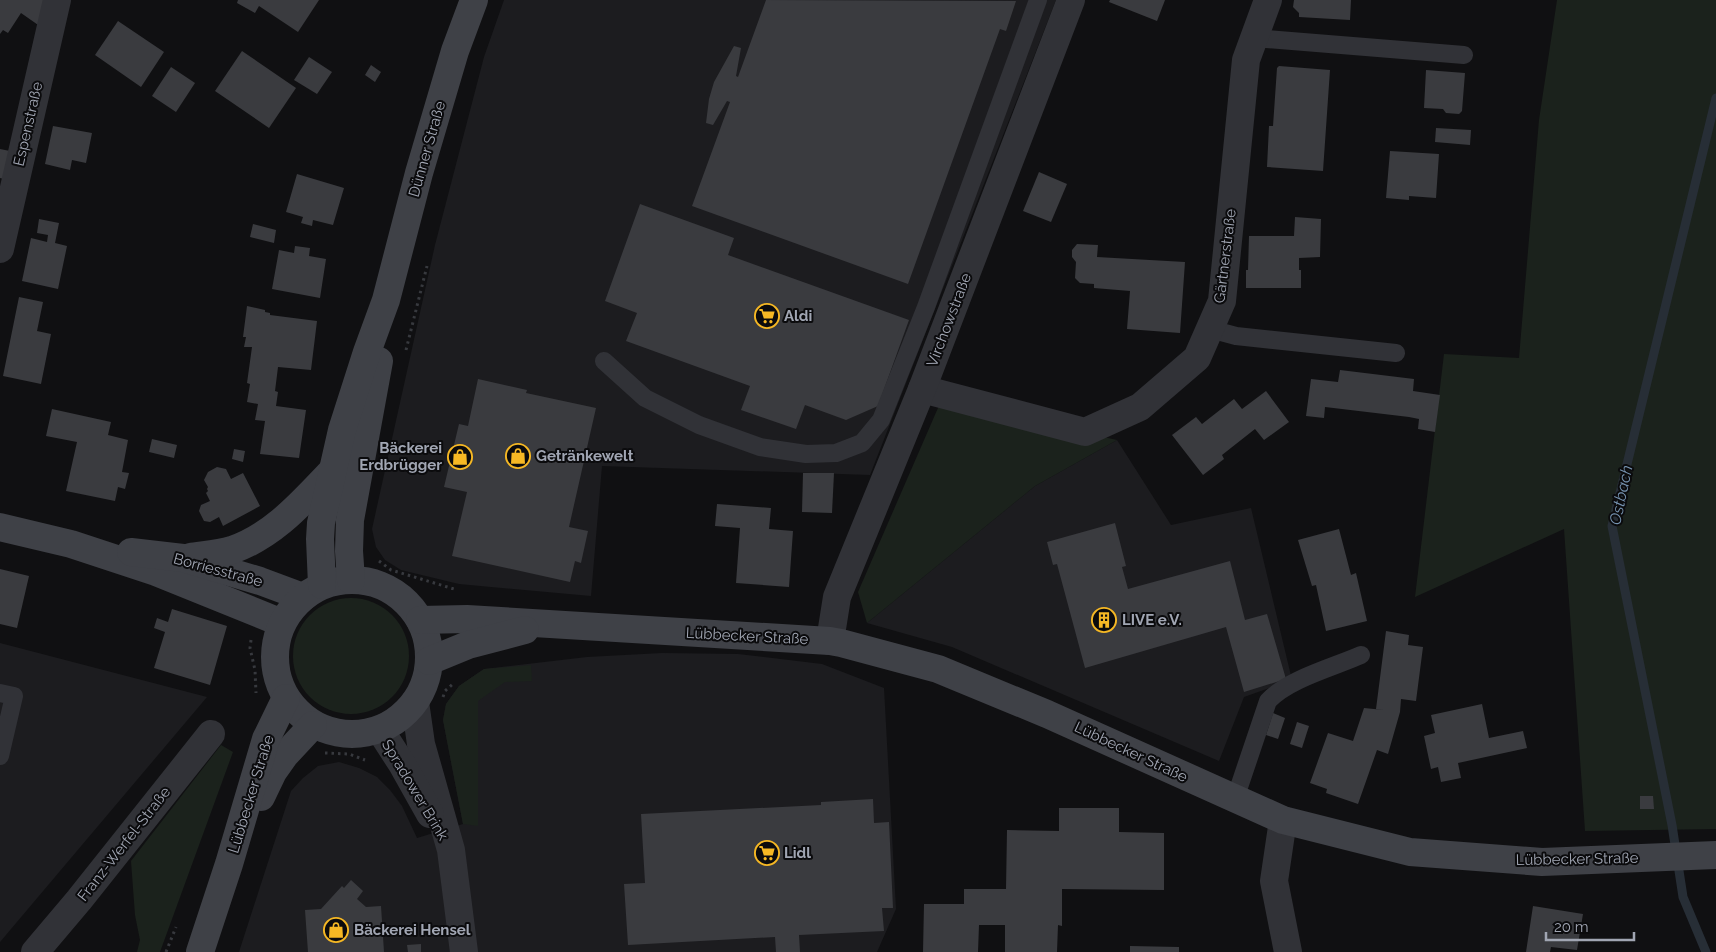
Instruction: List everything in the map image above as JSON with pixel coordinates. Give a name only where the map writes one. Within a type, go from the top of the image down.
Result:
[{"type":"main road","name":"Dünner Straße","points":[[312,591],[321,523],[342,430],[386,300],[419,173],[455,51],[474,0]]},
{"type":"main road","name":"Dünner Straße","points":[[351,580],[358,551],[350,520],[380,355],[386,300]]},
{"type":"main road","points":[[183,558],[231,550],[258,538],[281,523],[334,469]]},
{"type":"main road","name":"Borriesstraße","points":[[0,527],[71,544],[156,572],[270,618]]},
{"type":"main road","name":"Borriesstraße","points":[[71,544],[183,558],[260,581],[312,591]]},
{"type":"main road","points":[[351,580],[367,581],[382,586],[395,593],[407,603],[420,620],[427,637],[429,661],[423,689],[415,702],[400,718],[380,730],[367,734],[353,735],[325,731],[313,725],[294,710],[286,698],[276,674],[274,657],[276,640],[270,618],[291,609],[312,591],[336,581],[351,580]]},
{"type":"main road","name":"Lübbecker Straße","points":[[420,620],[456,619],[830,641],[938,669],[1048,714],[1283,820],[1410,852],[1542,862],[1716,855]]},
{"type":"main road","name":"Lübbecker Straße","points":[[429,661],[460,648],[548,624]]},
{"type":"main road","name":"Lübbecker Straße","points":[[200,952],[229,864],[266,739],[286,698]]},
{"type":"main road","name":"Lübbecker Straße","points":[[229,864],[273,772],[313,725]]},
{"type":"street","name":"Espenstraße","points":[[0,249],[56,0]]},
{"type":"street","name":"Virchowstraße","points":[[830,641],[837,597],[922,389],[1071,0]]},
{"type":"street","name":"Gärtnerstraße","points":[[922,389],[1085,432],[1140,407],[1198,358],[1222,301],[1246,60],[1268,0]]},
{"type":"street","name":"Spradower Brink","points":[[415,702],[421,744],[451,850],[464,952]]},
{"type":"street","name":"Spradower Brink","points":[[380,730],[451,850]]},
{"type":"street","name":"Franz-Werfel-Straße","points":[[35,952],[80,900],[211,734]]},
{"type":"street","points":[[1283,820],[1274,881],[1288,952]]},
{"type":"lane","points":[[604,361],[645,398],[699,425],[760,447],[806,454],[836,453],[862,443],[881,420],[926,307],[1038,0]]},
{"type":"lane","points":[[1254,38],[1464,55]]},
{"type":"lane","points":[[1210,329],[1236,336],[1396,353]]},
{"type":"lane","points":[[1235,799],[1268,701],[1277,692],[1290,684],[1361,655]]},
{"type":"lane","points":[[0,693],[14,696],[0,756]]},
{"type":"path","points":[[406,352],[428,261]]},
{"type":"path","points":[[358,551],[391,570],[455,590],[456,619]]},
{"type":"path","points":[[256,697],[255,670],[250,648],[270,618]]},
{"type":"path","points":[[442,698],[445,691],[463,675],[460,648]]},
{"type":"path","points":[[291,749],[304,760],[324,753],[349,754],[378,766],[396,755]]},
{"type":"shaded area","points":[[504,0],[1056,0],[870,475],[602,466],[591,596],[459,584],[401,570],[385,560],[376,547],[372,529],[435,245],[484,57]]},
{"type":"shaded area","points":[[1557,0],[1716,0],[1716,829],[1585,831],[1564,529],[1415,597],[1444,354],[1519,358],[1539,120]]},
{"type":"shaded area","points":[[941,401],[1117,440],[1035,486],[867,623],[858,592]]},
{"type":"shaded area","points":[[1117,440],[1171,525],[1251,508],[1292,680],[1244,697],[1219,761],[952,647],[867,623],[1035,486]]},
{"type":"shaded area","points":[[351,598],[373,602],[392,615],[405,634],[409,656],[405,678],[392,697],[373,710],[351,714],[329,710],[310,697],[297,678],[293,656],[297,634],[310,615],[329,602]]},
{"type":"shaded area","points":[[0,643],[207,697],[0,942]]},
{"type":"shaded area","points":[[662,653],[738,654],[822,664],[884,688],[896,909],[877,952],[239,952],[291,791],[318,766],[339,762],[359,768],[377,777],[402,806],[417,838],[463,824],[443,720],[446,704],[459,686],[484,669],[587,657]]},
{"type":"shaded area","points":[[531,665],[532,681],[505,682],[478,701],[478,826],[463,824],[443,720],[446,704],[459,686],[484,669]]},
{"type":"shaded area","points":[[221,745],[233,752],[160,952],[137,952],[140,940],[135,915],[131,861]]},
{"type":"building","points":[[0,0],[47,0],[41,27],[21,13],[8,33],[3,30],[0,34]]},
{"type":"building","points":[[238,0],[319,0],[298,32],[259,6],[255,13],[237,3]]},
{"type":"building","points":[[766,0],[1016,1],[1006,31],[1000,29],[908,284],[692,206],[730,102],[727,101],[713,125],[706,123],[709,99],[714,82],[734,46],[741,48],[736,76],[738,77]]},
{"type":"building","points":[[1110,0],[1165,0],[1157,21],[1109,2]]},
{"type":"building","points":[[1294,0],[1351,0],[1350,20],[1299,17],[1299,13],[1293,7]]},
{"type":"building","points":[[118,21],[164,52],[141,87],[95,55]]},
{"type":"building","points":[[242,51],[296,88],[269,128],[215,91]]},
{"type":"building","points":[[309,57],[332,72],[317,94],[294,80]]},
{"type":"building","points":[[371,65],[381,72],[375,82],[365,75]]},
{"type":"building","points":[[1279,66],[1330,70],[1323,171],[1267,167],[1269,126],[1273,126],[1277,68]]},
{"type":"building","points":[[171,67],[195,83],[176,112],[152,96]]},
{"type":"building","points":[[1426,70],[1465,73],[1462,111],[1459,114],[1446,113],[1443,109],[1424,108]]},
{"type":"building","points":[[53,126],[92,133],[86,163],[72,160],[70,170],[45,164]]},
{"type":"building","points":[[1436,128],[1471,130],[1470,145],[1435,142]]},
{"type":"building","points":[[0,149],[10,151],[4,179],[0,178]]},
{"type":"building","points":[[1390,151],[1439,154],[1436,198],[1409,196],[1409,200],[1386,198]]},
{"type":"building","points":[[1039,172],[1067,184],[1051,222],[1023,211]]},
{"type":"building","points":[[297,174],[344,188],[333,225],[313,220],[312,226],[301,223],[303,217],[286,212]]},
{"type":"building","name":"Aldi","points":[[640,204],[734,238],[728,255],[909,320],[878,406],[846,420],[805,405],[796,429],[741,410],[750,386],[626,341],[637,313],[605,301]]},
{"type":"building","points":[[1295,217],[1321,219],[1320,257],[1299,258],[1301,288],[1246,288],[1249,236],[1294,236]]},
{"type":"building","points":[[39,219],[59,223],[55,243],[67,246],[58,289],[22,281],[31,238],[47,242],[48,235],[37,233]]},
{"type":"building","points":[[253,224],[276,230],[274,243],[250,237]]},
{"type":"building","points":[[1077,244],[1098,245],[1097,257],[1185,262],[1180,333],[1127,329],[1130,291],[1094,288],[1094,284],[1080,283],[1075,278],[1076,262],[1072,257],[1072,250]]},
{"type":"building","points":[[295,246],[310,248],[309,256],[326,259],[320,298],[272,289],[279,250],[294,253]]},
{"type":"building","points":[[19,297],[43,302],[37,331],[51,334],[41,384],[3,376]]},
{"type":"building","points":[[247,306],[265,310],[270,315],[317,321],[311,370],[278,367],[275,391],[278,392],[276,406],[306,410],[299,458],[260,454],[265,421],[255,420],[258,404],[247,402],[250,384],[247,383],[252,347],[244,347],[246,337],[243,337]]},
{"type":"building","points":[[1340,370],[1414,379],[1413,391],[1440,395],[1435,432],[1418,429],[1419,419],[1409,417],[1325,407],[1324,418],[1306,416],[1311,379],[1338,382]]},
{"type":"building","name":"Getränkewelt","points":[[478,379],[527,390],[526,393],[596,408],[569,527],[588,531],[581,563],[575,561],[570,582],[452,556],[467,492],[444,487],[459,424],[468,426]]},
{"type":"building","points":[[1266,391],[1289,422],[1264,440],[1255,429],[1222,455],[1224,459],[1203,475],[1172,435],[1196,417],[1202,424],[1234,399],[1242,409]]},
{"type":"building","points":[[52,409],[111,422],[108,435],[128,440],[122,472],[129,473],[125,489],[118,487],[115,501],[66,491],[77,442],[46,436]]},
{"type":"building","points":[[152,439],[177,445],[174,458],[149,452]]},
{"type":"building","points":[[234,449],[245,451],[243,462],[232,459]]},
{"type":"building","points":[[217,467],[226,469],[231,479],[243,473],[260,506],[223,526],[219,517],[210,522],[204,521],[199,511],[201,505],[210,501],[206,493],[208,487],[204,480],[208,472]]},
{"type":"building","points":[[803,473],[834,473],[832,513],[802,512]]},
{"type":"building","points":[[717,504],[771,508],[769,529],[793,531],[789,587],[736,583],[740,528],[715,526]]},
{"type":"building","points":[[1115,523],[1126,566],[1122,567],[1128,589],[1230,561],[1245,620],[1267,614],[1286,679],[1244,692],[1226,627],[1085,668],[1057,564],[1053,565],[1047,542]]},
{"type":"building","points":[[1339,529],[1351,575],[1356,573],[1367,621],[1326,631],[1316,585],[1312,586],[1298,540]]},
{"type":"building","points":[[0,569],[29,576],[17,628],[0,624]]},
{"type":"building","points":[[172,609],[227,626],[210,685],[154,668],[165,632],[154,628],[157,618],[168,622]]},
{"type":"building","points":[[1386,631],[1409,635],[1408,645],[1423,647],[1416,701],[1401,699],[1400,712],[1388,754],[1377,750],[1358,804],[1326,793],[1327,789],[1310,783],[1328,733],[1353,741],[1364,708],[1384,710],[1376,709]]},
{"type":"building","points":[[1482,704],[1489,738],[1523,731],[1527,748],[1458,763],[1461,778],[1441,782],[1438,767],[1431,769],[1424,736],[1435,733],[1431,715]]},
{"type":"building","points":[[1273,713],[1285,718],[1278,739],[1266,735]]},
{"type":"building","points":[[1297,722],[1309,726],[1302,748],[1290,744]]},
{"type":"building","points":[[1640,796],[1653,796],[1654,809],[1640,809]]},
{"type":"building","name":"Lidl","points":[[873,799],[874,823],[889,822],[893,908],[882,908],[884,931],[799,935],[800,952],[776,952],[775,937],[628,945],[624,884],[645,883],[641,814],[821,805],[821,802]]},
{"type":"building","points":[[1059,808],[1119,808],[1119,832],[1164,833],[1164,890],[1062,889],[1062,926],[1058,925],[1057,952],[1005,952],[1005,925],[979,925],[978,952],[923,952],[924,904],[964,904],[964,889],[1006,889],[1007,830],[1059,831]]},
{"type":"building","points":[[351,880],[363,891],[357,899],[366,907],[381,906],[384,952],[308,952],[305,910],[321,909],[342,886],[344,888]]},
{"type":"building","points":[[1533,906],[1583,914],[1577,950],[1551,947],[1550,952],[1526,952]]},
{"type":"building","points":[[421,944],[421,952],[408,952],[407,945]]},
{"type":"building","points":[[1130,946],[1179,947],[1179,952],[1130,952]]},
{"type":"waterway","name":"Ostbach","points":[[1706,952],[1683,897],[1672,825],[1612,526],[1716,98]]},
{"type":"place","name":"Aldi","points":[[767,316]]},
{"type":"place","name":"Getränkewelt","points":[[518,456]]},
{"type":"place","name":"Bäckerei Erdbrügger","points":[[460,457]]},
{"type":"place","name":"LIVE e.V.","points":[[1104,620]]},
{"type":"place","name":"Lidl","points":[[767,853]]},
{"type":"place","name":"Bäckerei Hensel","points":[[336,930]]}]
